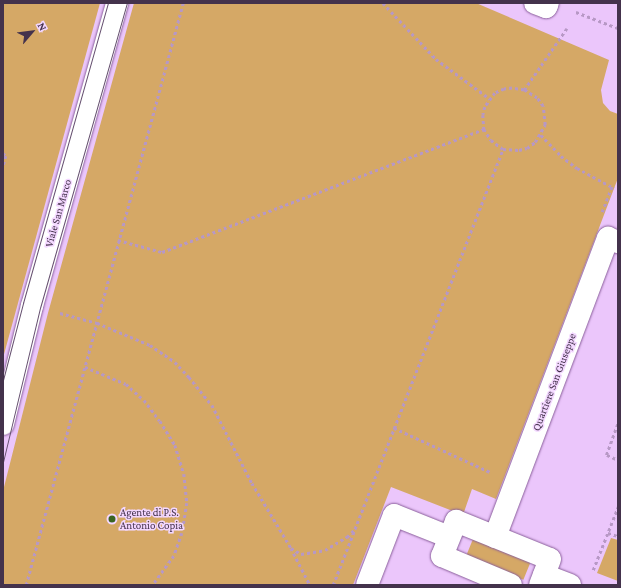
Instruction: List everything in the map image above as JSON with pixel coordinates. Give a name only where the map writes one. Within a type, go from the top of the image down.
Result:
[{"type":"street","name":"Viale San Marco","points":[[3,424],[32,306],[117,3]]},
{"type":"street","points":[[535,3],[546,7],[548,3]]},
{"type":"street","name":"Quartiere San Giuseppe","points":[[495,536],[609,233]]},
{"type":"street","points":[[367,585],[394,515],[449,537]]},
{"type":"street","points":[[511,585],[442,556],[456,520],[550,559],[542,580],[570,585]]},
{"type":"path","points":[[26,585],[183,3]]},
{"type":"path","points":[[383,3],[436,59],[490,99]]},
{"type":"path","points":[[572,10],[618,28]]},
{"type":"path","points":[[573,19],[578,12]]},
{"type":"path","points":[[524,90],[569,25]]},
{"type":"path","points":[[519,88],[524,90],[537,98],[543,106],[545,125],[541,135],[527,148],[519,150],[502,149],[491,140],[484,129],[483,115],[490,99],[495,93],[504,89],[519,88]]},
{"type":"path","points":[[118,240],[162,252],[484,129]]},
{"type":"path","points":[[541,135],[561,156],[576,168],[613,187],[609,233]]},
{"type":"path","points":[[333,585],[502,149]]},
{"type":"path","points":[[3,153],[6,156],[3,166]]},
{"type":"path","points":[[54,312],[97,323],[150,345],[175,362],[202,390],[212,405],[259,496],[291,548],[310,585]]},
{"type":"path","points":[[85,367],[126,384],[144,400],[160,421],[175,445],[184,474],[187,504],[182,533],[174,556],[153,585]]},
{"type":"path","points":[[618,424],[606,455],[618,460]]},
{"type":"path","points":[[394,428],[493,474]]},
{"type":"path","points":[[592,572],[618,507]]},
{"type":"path","points":[[291,548],[301,554],[325,550],[347,537],[355,529]]},
{"type":"path","points":[[608,533],[618,536]]},
{"type":"shaded area","points":[[3,3],[100,3],[3,358]]},
{"type":"shaded area","points":[[134,3],[476,3],[609,60],[601,90],[603,103],[610,111],[618,114],[618,178],[496,499],[472,489],[463,515],[391,487],[353,585],[3,585],[3,491],[48,313]]},
{"type":"shaded area","points":[[611,538],[618,540],[618,581],[597,573]]},
{"type":"shaded area","points":[[473,539],[530,562],[523,580],[466,557]]},
{"type":"tram line","points":[[3,380],[23,303],[108,3]]},
{"type":"tram line","points":[[3,462],[40,308],[127,3]]},
{"type":"place","name":"Agente di P.S. Antonio Copia","points":[[112,519]]}]
